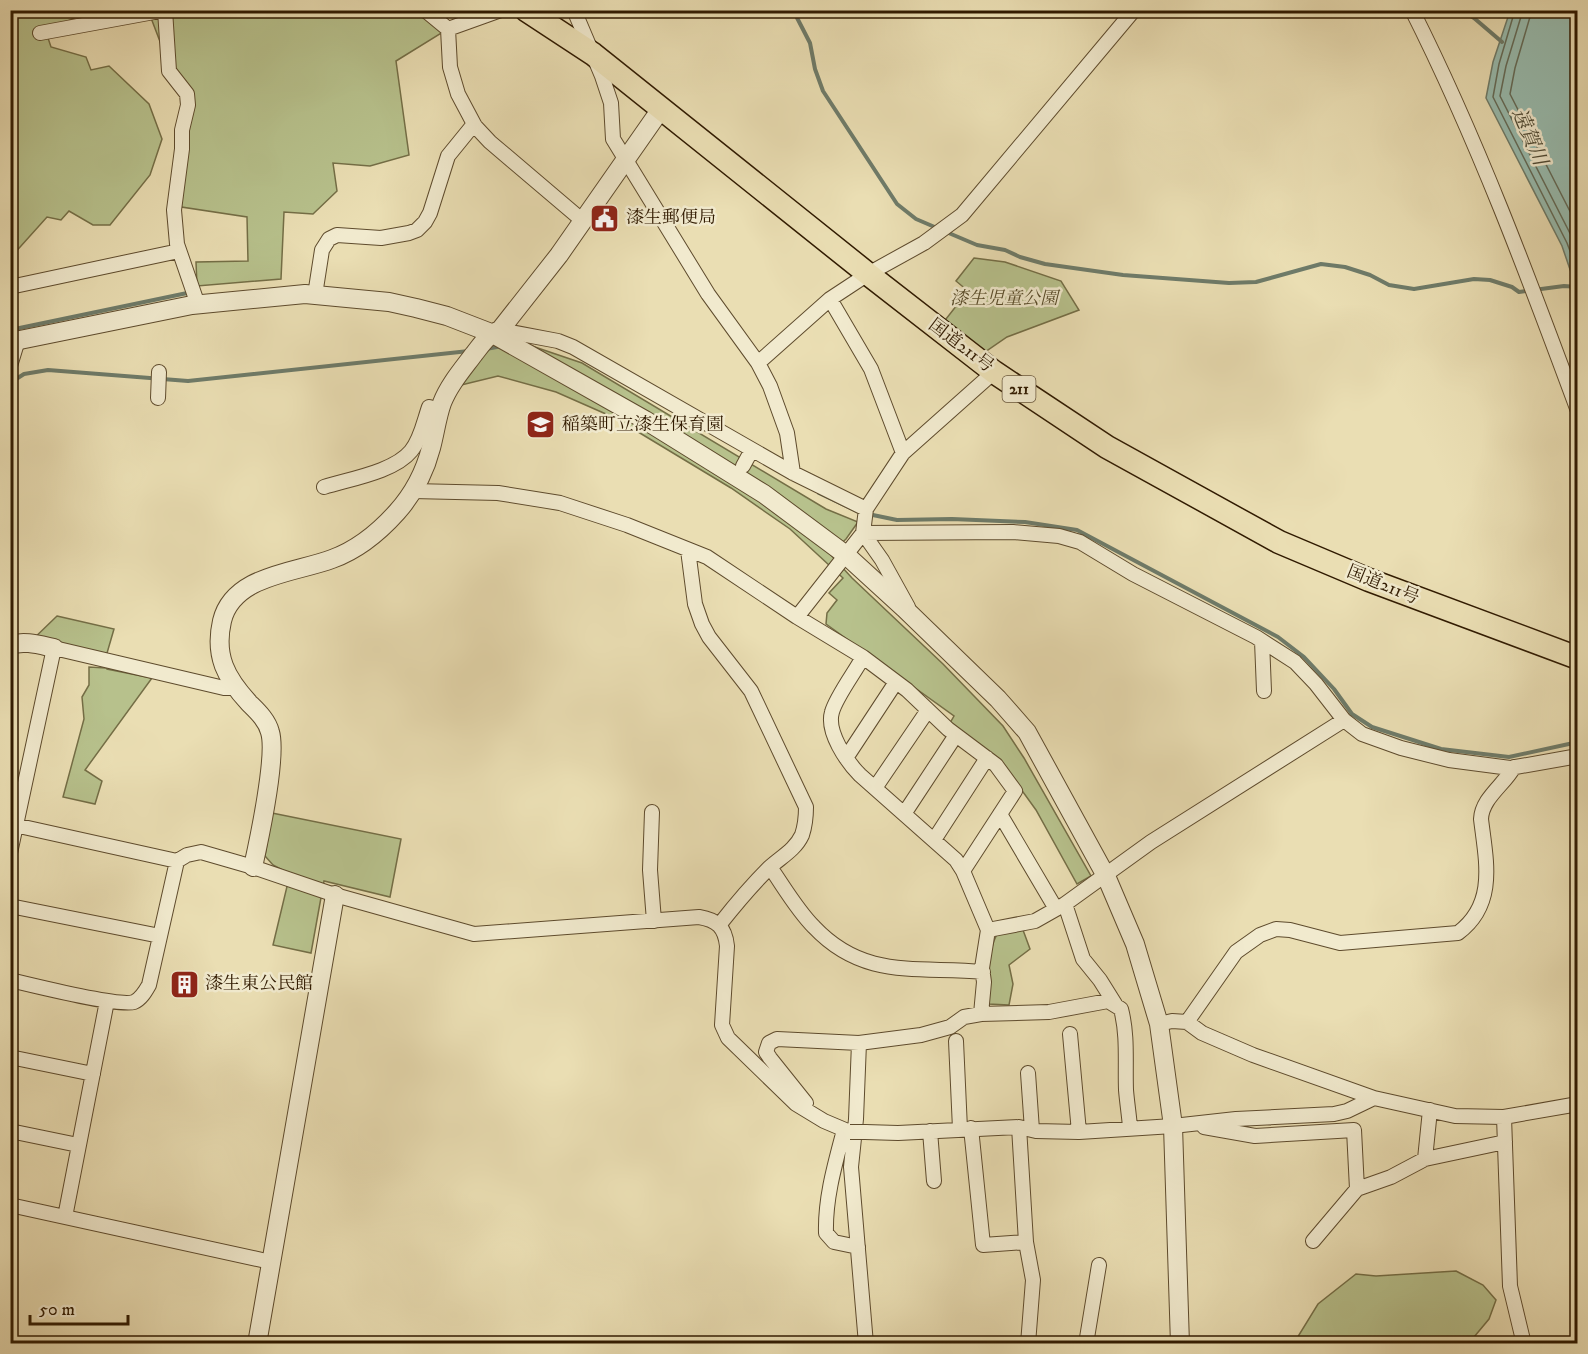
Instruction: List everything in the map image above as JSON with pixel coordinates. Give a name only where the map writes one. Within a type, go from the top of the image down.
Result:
[{"type":"highway","name":"国道211号","points":[[526,10],[592,54],[994,372],[1107,447],[1279,542],[1369,580],[1578,658]]},
{"type":"street","points":[[40,33],[165,10],[169,71],[187,94],[188,105],[182,130],[181,159],[174,210],[179,251],[198,305]]},
{"type":"street","points":[[425,10],[448,29],[453,76],[458,94],[474,124],[490,142],[583,221]]},
{"type":"street","points":[[448,29],[501,10]]},
{"type":"street","points":[[574,10],[611,103],[613,139],[708,294],[758,363],[770,386],[787,433],[794,473]]},
{"type":"street","points":[[758,363],[830,299],[868,274],[924,243],[962,215],[1134,10]]},
{"type":"street","points":[[1412,10],[1474,143],[1578,411]]},
{"type":"street","points":[[253,867],[272,752],[271,732],[262,716],[236,688],[226,672],[218,639],[228,606],[239,593],[271,577],[332,559],[353,549],[372,536],[397,512],[413,491],[425,466],[440,410],[456,377],[559,255],[661,109]]},
{"type":"street","points":[[315,295],[322,250],[329,239],[337,235],[381,238],[417,230],[425,222],[448,156],[474,124]]},
{"type":"street","points":[[10,287],[179,251]]},
{"type":"street","points":[[10,366],[14,341],[198,305],[305,294],[389,302],[447,316],[496,332],[558,341],[573,347],[794,473],[866,509]]},
{"type":"street","points":[[830,299],[871,369],[903,453]]},
{"type":"street","points":[[496,332],[764,494],[846,555],[998,699],[1027,732],[1106,876],[1135,944],[1160,1024],[1181,1125],[1180,1344]]},
{"type":"street","points":[[158,398],[159,372]]},
{"type":"street","points":[[797,617],[862,532],[866,509],[903,453],[994,372]]},
{"type":"street","points":[[324,487],[388,467],[402,460],[412,451],[429,407],[440,410]]},
{"type":"street","points":[[413,491],[498,493],[560,503],[627,525],[707,557],[797,617],[863,657],[896,682],[956,735],[996,765],[1015,791],[963,872]]},
{"type":"street","points":[[862,532],[882,560],[914,618]]},
{"type":"street","points":[[862,532],[1013,532],[1059,536],[1080,542],[1133,574],[1262,641],[1295,662],[1316,684],[1344,720],[1362,734],[1401,748],[1449,760],[1514,767],[1578,756]]},
{"type":"street","points":[[687,550],[694,604],[702,624],[713,643],[751,691],[806,807],[806,821],[802,835],[794,847],[770,867],[745,893],[720,924]]},
{"type":"street","points":[[1262,641],[1264,691]]},
{"type":"street","points":[[10,645],[16,643],[54,648],[224,688],[236,688]]},
{"type":"street","points":[[10,853],[13,825],[54,648]]},
{"type":"street","points":[[863,657],[832,710],[832,729],[850,765],[956,860],[963,872],[988,930],[981,1014]]},
{"type":"street","points":[[846,758],[896,682]]},
{"type":"street","points":[[875,788],[928,710]]},
{"type":"street","points":[[988,930],[1035,921],[1106,876],[1151,842],[1344,720]]},
{"type":"street","points":[[904,814],[956,735]]},
{"type":"street","points":[[934,840],[987,758]]},
{"type":"street","points":[[1187,1022],[1236,951],[1260,934],[1276,929],[1290,930],[1340,943],[1458,933],[1477,915],[1484,894],[1487,876],[1481,811],[1508,778],[1514,767]]},
{"type":"street","points":[[652,812],[650,870],[654,921]]},
{"type":"street","points":[[1000,814],[1060,906],[1083,959],[1115,1004]]},
{"type":"street","points":[[13,825],[177,861],[187,855],[201,852],[335,895],[474,934],[699,917],[711,919],[720,924],[726,933],[722,1025],[728,1038],[796,1104],[847,1131],[898,1133],[966,1129],[1025,1129],[1079,1132],[1236,1119],[1334,1114],[1347,1111],[1374,1098]]},
{"type":"street","points":[[10,980],[107,1001],[133,1002],[144,994],[149,985],[177,861]]},
{"type":"street","points":[[770,867],[813,926],[849,955],[872,964],[892,968],[983,972]]},
{"type":"street","points":[[257,1344],[335,895]]},
{"type":"street","points":[[10,906],[160,936]]},
{"type":"street","points":[[65,1217],[107,1001]]},
{"type":"street","points":[[817,1117],[766,1052],[769,1043],[777,1039],[859,1043],[921,1035],[950,1027],[964,1017],[981,1014],[1049,1012],[1108,1001],[1121,1009],[1124,1022],[1127,1048],[1126,1089],[1130,1127]]},
{"type":"street","points":[[1160,1024],[1172,1021],[1187,1022],[1202,1033],[1253,1055],[1374,1098],[1455,1116],[1504,1117],[1578,1104]]},
{"type":"street","points":[[1070,1034],[1079,1132]]},
{"type":"street","points":[[956,1041],[983,1245],[1026,1242]]},
{"type":"street","points":[[859,1043],[856,1119],[851,1167],[866,1344]]},
{"type":"street","points":[[10,1057],[93,1074]]},
{"type":"street","points":[[1028,1073],[1025,1129],[1026,1242],[1034,1280],[1028,1344]]},
{"type":"street","points":[[1425,1160],[1430,1110]]},
{"type":"street","points":[[1504,1117],[1510,1286],[1522,1344]]},
{"type":"street","points":[[1181,1125],[1255,1136],[1354,1130],[1357,1189]]},
{"type":"street","points":[[10,1131],[78,1145]]},
{"type":"street","points":[[847,1131],[833,1170],[825,1212],[826,1233],[834,1242],[858,1247]]},
{"type":"street","points":[[930,1131],[934,1181]]},
{"type":"street","points":[[1313,1241],[1357,1189],[1391,1178],[1425,1160],[1505,1142]]},
{"type":"street","points":[[10,1205],[271,1262]]},
{"type":"street","points":[[1086,1344],[1099,1265]]},
{"type":"green space","points":[[148,10],[428,11],[448,29],[396,61],[409,155],[370,166],[333,163],[337,191],[313,214],[284,212],[281,279],[197,286],[196,262],[248,261],[247,217],[175,206],[188,105],[167,60]]},
{"type":"green space","points":[[11,11],[88,11],[46,32],[51,47],[86,57],[91,70],[109,66],[149,104],[162,139],[150,175],[110,225],[93,225],[69,211],[61,220],[47,217],[12,256]]},
{"type":"green space","name":"漆生児童公園","points":[[974,258],[1005,262],[1061,281],[1079,310],[1007,337],[982,354],[942,324],[968,291],[956,281]]},
{"type":"green space","points":[[523,343],[582,363],[826,509],[858,522],[846,539],[830,554],[1003,726],[1024,758],[1091,876],[1077,884],[1036,810],[1000,760],[950,723],[954,716],[826,624],[827,613],[837,600],[829,593],[843,578],[790,529],[731,488],[615,418],[556,392],[498,376],[453,387],[482,349]]},
{"type":"green space","points":[[57,616],[114,629],[105,660],[107,669],[152,678],[85,770],[102,781],[95,804],[63,797],[84,719],[82,697],[89,685],[89,667],[105,668],[102,660],[28,644]]},
{"type":"green space","points":[[272,813],[401,839],[390,897],[324,881],[311,953],[273,945],[290,874],[273,865],[265,856]]},
{"type":"green space","points":[[1023,930],[1030,949],[1009,965],[1013,984],[1009,1005],[988,1004],[989,959],[993,942],[997,934]]},
{"type":"green space","points":[[1456,1271],[1483,1285],[1496,1300],[1489,1319],[1469,1343],[1294,1343],[1318,1304],[1356,1274],[1376,1276]]},
{"type":"water","name":"遠賀川","points":[[1510,11],[1577,11],[1577,290],[1562,246],[1486,98],[1493,62]]},
{"type":"waterway","points":[[793,10],[810,43],[815,69],[823,91],[897,204],[916,219],[937,228]]},
{"type":"waterway","points":[[1460,10],[1474,18],[1502,42]]},
{"type":"waterway","points":[[944,231],[977,245],[1005,250],[1045,264],[1123,275],[1229,283],[1256,282],[1321,264],[1345,267],[1370,275],[1389,285],[1414,289],[1474,279],[1490,280],[1512,287],[1519,292],[1564,286],[1578,287]]},
{"type":"waterway","points":[[10,330],[192,292]]},
{"type":"waterway","points":[[486,349],[502,346]]},
{"type":"waterway","points":[[10,383],[24,374],[48,370],[188,381],[469,351]]},
{"type":"waterway","points":[[819,493],[861,513]]},
{"type":"waterway","points":[[868,514],[897,520],[952,519],[1025,522],[1077,530],[1278,637],[1304,657],[1334,689],[1352,714],[1372,727],[1441,749],[1509,757],[1578,742]]},
{"type":"place","name":"漆生郵便局","points":[[605,218]]},
{"type":"place","name":"稲築町立漆生保育園","points":[[541,425]]},
{"type":"place","name":"漆生東公民館","points":[[184,984]]}]
